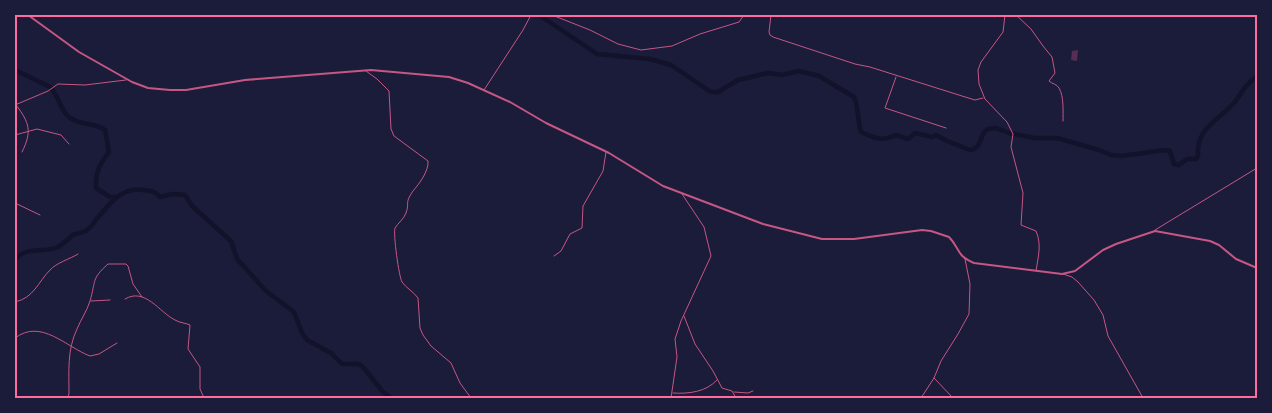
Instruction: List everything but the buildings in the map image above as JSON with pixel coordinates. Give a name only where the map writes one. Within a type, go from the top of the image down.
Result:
[{"type":"street","points":[[28,15],[76,50],[127,79],[148,88],[170,90],[195,89],[245,80],[363,70],[449,77],[510,102],[564,132],[606,152],[660,184],[763,224],[819,239],[854,239],[927,230],[948,237],[964,258],[981,265],[1062,274],[1072,277],[1094,300],[1103,315],[1108,336],[1143,398]]},
{"type":"street","points":[[484,90],[531,15]]},
{"type":"street","points":[[552,15],[590,30],[618,44],[641,50],[673,45],[700,34],[739,22],[744,15]]},
{"type":"street","points":[[772,15],[770,36],[975,100],[984,97]]},
{"type":"street","points":[[1005,15],[1004,32],[984,55],[978,70],[978,84],[984,97],[1008,122],[1013,134],[1011,147],[1024,193],[1022,225],[1036,231],[1039,242],[1040,253],[1036,271]]},
{"type":"street","points":[[1016,15],[1031,29],[1052,56],[1055,73],[1049,81],[1060,88],[1063,121]]},
{"type":"street","points":[[363,70],[377,79],[389,91],[392,132],[394,136],[428,161],[429,165],[426,172],[407,200],[406,213],[394,230],[394,241],[403,283],[418,298],[420,328],[425,339],[451,362],[460,383],[471,398]]},
{"type":"street","points":[[896,76],[885,108],[946,128]]},
{"type":"street","points":[[22,152],[28,138],[28,124],[24,114],[16,105],[58,84],[85,85],[127,79]]},
{"type":"street","points":[[15,135],[37,129],[61,135],[69,144]]},
{"type":"street","points":[[554,256],[560,251],[570,234],[582,228],[584,206],[602,172],[606,152]]},
{"type":"street","points":[[1062,274],[1075,271],[1103,250],[1155,231],[1257,168]]},
{"type":"street","points":[[671,398],[676,357],[675,340],[698,282],[710,261],[711,253],[704,226],[682,194]]},
{"type":"street","points":[[15,203],[40,215]]},
{"type":"street","points":[[1155,231],[1210,241],[1219,245],[1236,259],[1257,268]]},
{"type":"street","points":[[15,302],[26,298],[50,270],[78,254]]},
{"type":"street","points":[[921,398],[969,314],[971,305],[970,284],[964,258]]},
{"type":"street","points":[[68,398],[68,360],[71,346],[90,301],[94,279],[106,265],[114,263],[128,265],[133,284],[142,297],[175,320],[190,325],[188,349],[200,367],[200,389],[204,398]]},
{"type":"street","points":[[125,299],[133,295],[142,297]]},
{"type":"street","points":[[90,301],[110,300]]},
{"type":"street","points":[[684,315],[695,344],[723,389],[748,393],[753,391]]},
{"type":"street","points":[[15,338],[25,333],[40,332],[56,336],[87,355],[93,356],[117,343]]},
{"type":"street","points":[[934,378],[953,398]]},
{"type":"street","points":[[672,393],[696,392],[712,386],[718,380]]},
{"type":"street","points":[[734,392],[736,398]]},
{"type":"waterway","points":[[539,15],[597,54],[650,59],[671,65],[711,92],[718,92],[738,80],[768,73],[782,75],[799,71],[819,76],[854,97],[861,132],[882,139],[896,135],[908,139],[915,133],[932,137],[936,135],[970,150],[978,146],[984,132],[988,129],[996,128],[1009,133],[1035,138],[1057,138],[1111,155],[1121,156],[1165,150],[1170,151],[1174,164],[1179,165],[1187,159],[1196,159],[1198,146],[1205,131],[1234,103],[1246,86],[1257,77]]},
{"type":"waterway","points":[[15,70],[50,87],[69,117],[78,122],[101,127],[105,130],[109,152],[99,168],[96,177],[96,188],[110,197],[116,197]]},
{"type":"waterway","points":[[15,259],[25,252],[58,247],[73,235],[85,231],[116,198],[128,191],[151,191],[160,197],[172,194],[185,195],[192,206],[231,241],[237,259],[266,291],[294,312],[302,333],[307,340],[331,353],[342,364],[359,364],[383,392],[391,398]]}]
